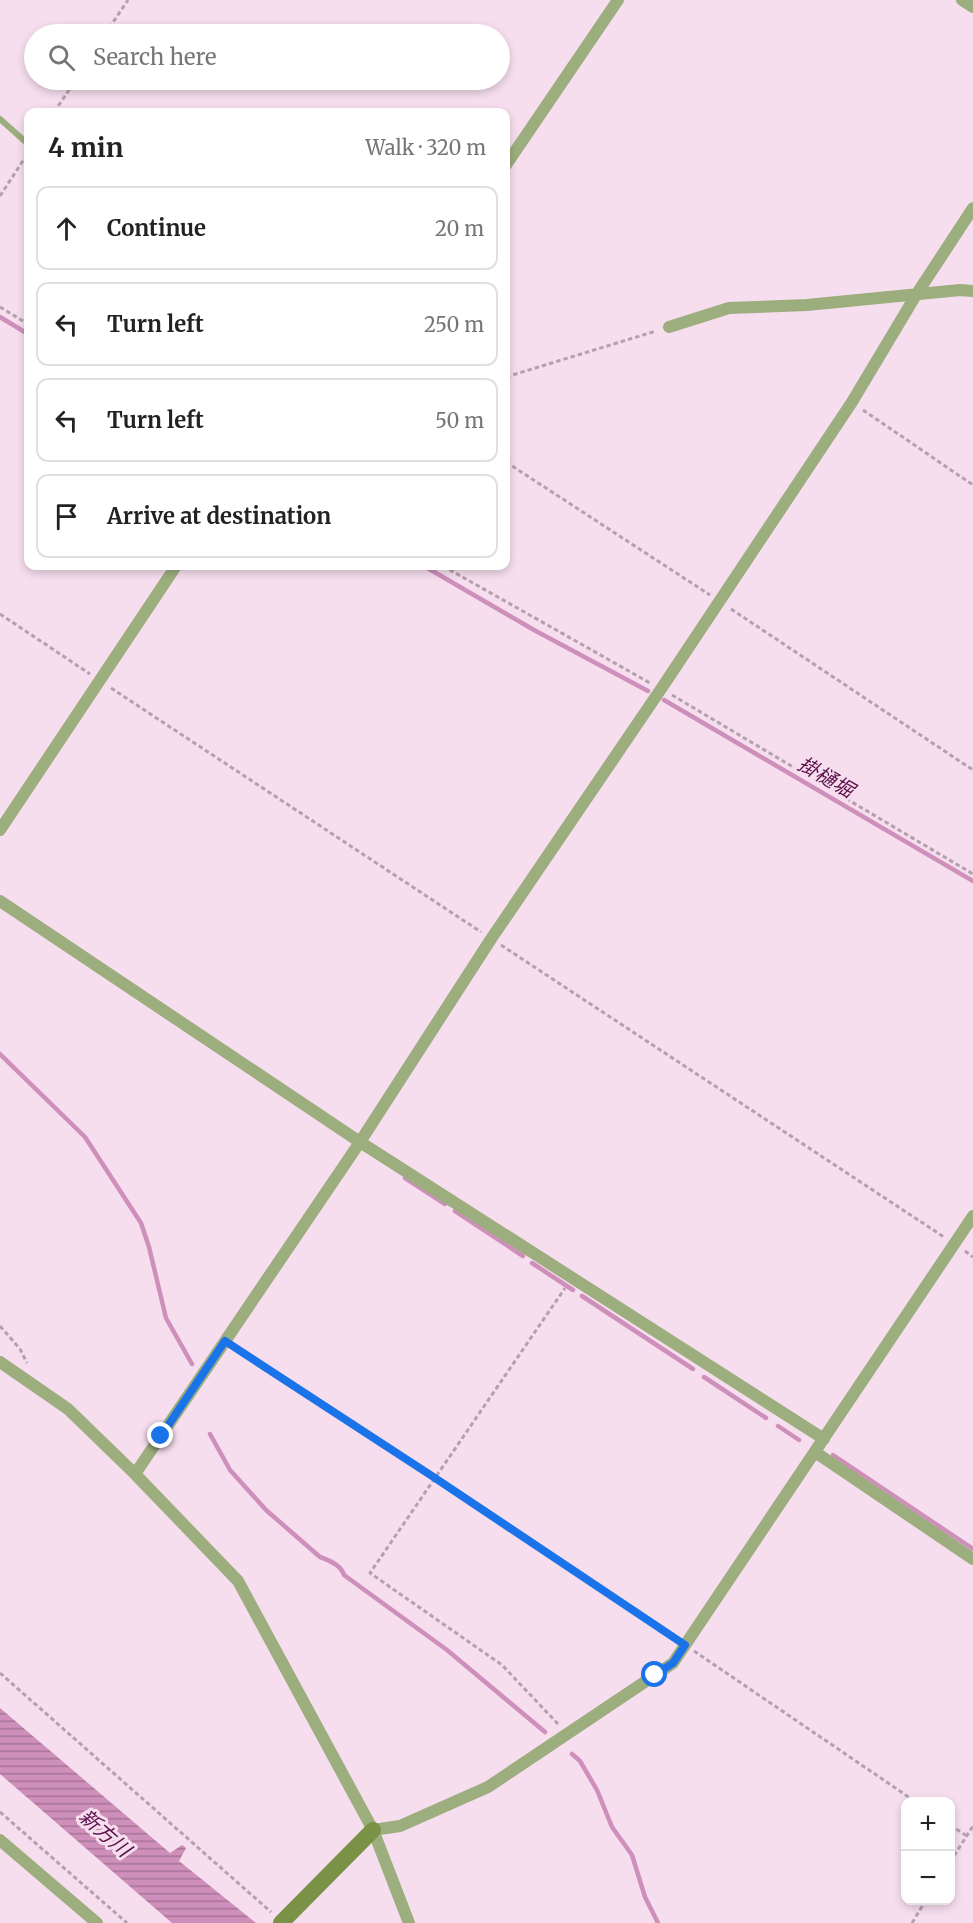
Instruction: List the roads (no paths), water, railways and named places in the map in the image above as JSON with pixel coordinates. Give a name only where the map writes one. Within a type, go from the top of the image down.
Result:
[{"type":"street","points":[[510,159],[618,0]]},
{"type":"street","points":[[962,0],[973,8]]},
{"type":"street","points":[[135,1474],[360,1143],[491,939],[852,402],[916,295],[973,208]]},
{"type":"street","points":[[669,327],[729,308],[807,305],[960,290],[973,291]]},
{"type":"street","points":[[0,830],[173,570]]},
{"type":"street","points":[[0,901],[360,1143],[824,1439]]},
{"type":"street","points":[[283,1923],[373,1830],[400,1826],[488,1787],[673,1663],[973,1216]]},
{"type":"street","points":[[0,1362],[68,1409],[135,1474],[238,1581],[373,1830],[409,1923]]},
{"type":"street","points":[[815,1452],[973,1559]]},
{"type":"street","points":[[0,1840],[97,1923]]},
{"type":"lane","points":[[0,119],[24,140]]},
{"type":"water","name":"新方川","points":[[0,1708],[170,1853],[182,1845],[186,1848],[179,1861],[256,1923],[172,1923],[0,1774]]},
{"type":"waterway","name":"掛樋堀","points":[[0,317],[24,332]]},
{"type":"waterway","name":"掛樋堀","points":[[431,570],[534,630],[648,691]]},
{"type":"waterway","name":"掛樋堀","points":[[664,700],[973,881]]},
{"type":"waterway","points":[[0,1054],[85,1137],[141,1223],[166,1318],[192,1364]]},
{"type":"waterway","points":[[405,1178],[445,1204]]},
{"type":"waterway","points":[[455,1211],[523,1256]]},
{"type":"waterway","points":[[532,1263],[573,1290]]},
{"type":"waterway","points":[[582,1296],[693,1369]]},
{"type":"waterway","points":[[704,1377],[766,1418]]},
{"type":"waterway","points":[[778,1426],[799,1440]]},
{"type":"waterway","points":[[210,1434],[230,1470],[266,1510],[320,1557],[331,1561],[344,1575],[447,1650],[545,1732]]},
{"type":"waterway","points":[[833,1455],[973,1549]]},
{"type":"waterway","points":[[572,1754],[580,1761],[597,1790],[612,1827],[632,1855],[645,1897],[658,1923]]}]
